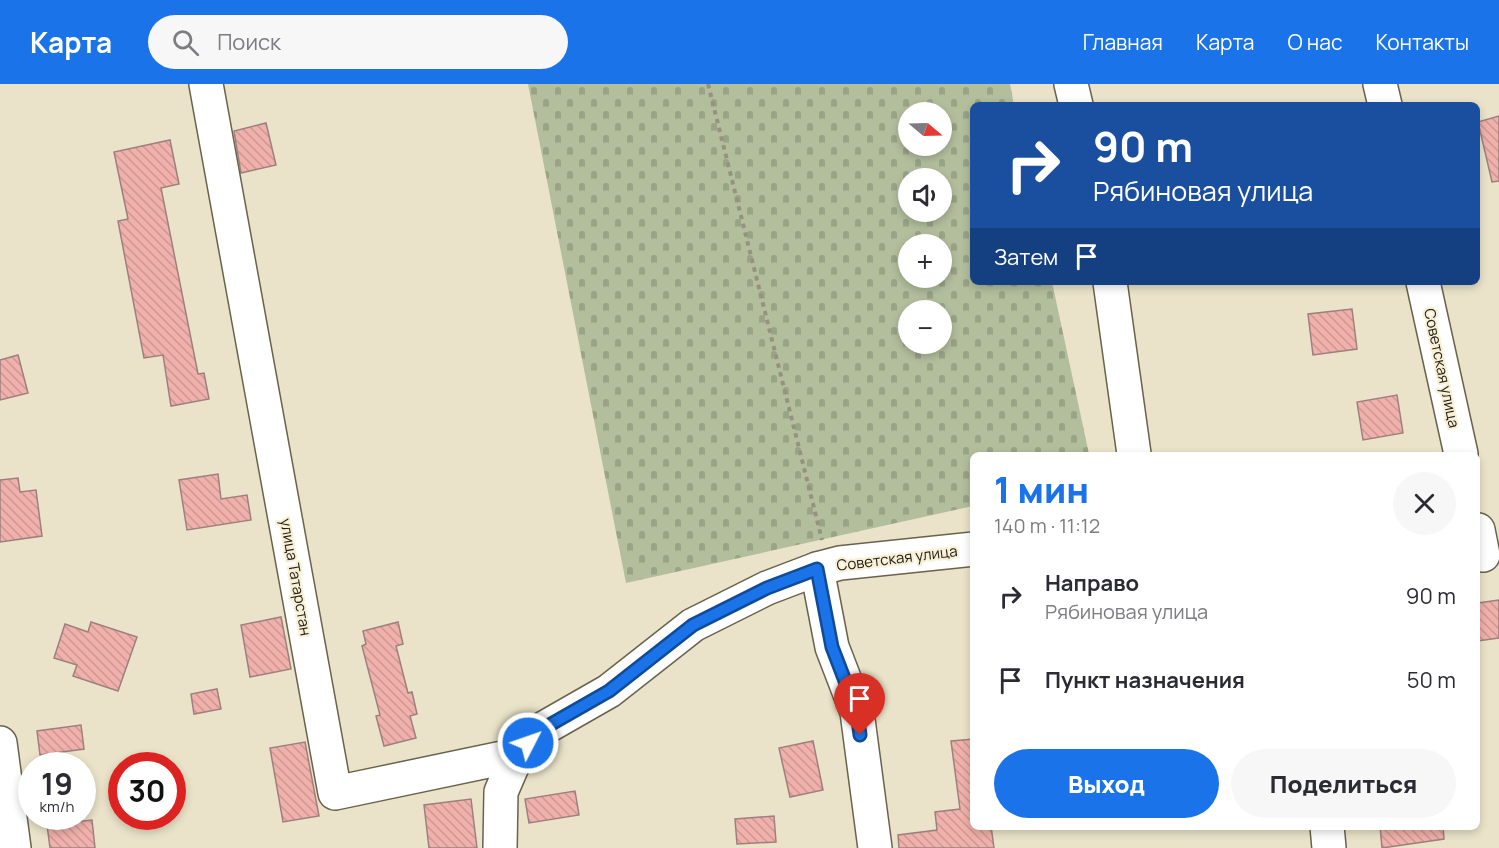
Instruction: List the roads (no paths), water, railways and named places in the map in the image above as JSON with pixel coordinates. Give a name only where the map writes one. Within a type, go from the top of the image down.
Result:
[{"type":"street","name":"улица Татарстан","points":[[206,84],[335,793],[517,755]]},
{"type":"street","points":[[1071,84],[1075,102]]},
{"type":"street","points":[[1380,84],[1383,102]]},
{"type":"street","points":[[1110,285],[1134,452]]},
{"type":"street","name":"Советская улица","points":[[1424,285],[1461,452]]},
{"type":"street","name":"Советская улица","points":[[517,755],[539,731],[609,691],[693,625],[767,588],[829,566],[970,549]]},
{"type":"street","points":[[829,566],[832,647],[857,712],[875,848]]},
{"type":"street","points":[[0,743],[14,848]]},
{"type":"street","points":[[500,848],[501,792],[517,755]]},
{"type":"street","points":[[1327,830],[1329,848]]}]
